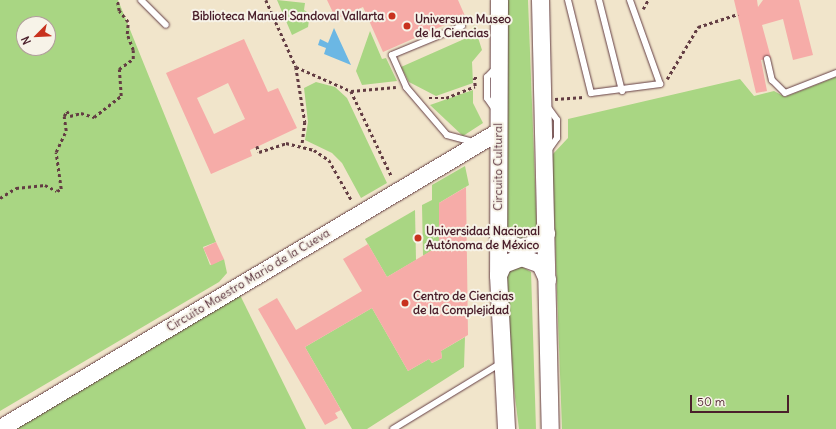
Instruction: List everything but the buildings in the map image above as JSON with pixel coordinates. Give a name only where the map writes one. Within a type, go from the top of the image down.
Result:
[{"type":"street","name":"Circuito Cultural","points":[[500,0],[492,72],[498,114],[498,275],[500,363],[506,429]]},
{"type":"street","points":[[540,0],[550,429]]},
{"type":"street","name":"Circuito Maestro Mario de la Cueva","points":[[0,428],[497,132]]},
{"type":"street","points":[[498,232],[507,242],[519,247],[538,243],[546,233]]},
{"type":"street","points":[[498,275],[508,260],[528,257],[544,270],[547,283]]},
{"type":"lane","points":[[141,0],[166,25]]},
{"type":"lane","points":[[568,0],[590,93],[622,91],[660,84],[630,0]]},
{"type":"lane","points":[[599,0],[622,91]]},
{"type":"lane","points":[[462,26],[392,55],[406,87],[447,135],[478,143]]},
{"type":"lane","points":[[767,59],[772,80],[786,93],[836,73]]},
{"type":"lane","points":[[393,429],[500,363]]},
{"type":"path","points":[[0,198],[16,188],[45,185],[57,191],[61,189],[56,152],[66,131],[64,116],[67,111],[70,116],[81,113],[94,116],[121,96],[118,69],[133,59],[133,50],[127,34],[128,22],[119,11],[117,0]]},
{"type":"path","points":[[266,0],[296,67],[305,122],[302,145]]},
{"type":"path","points":[[675,63],[698,27],[738,14]]},
{"type":"path","points":[[296,67],[351,91],[415,86],[431,99],[438,99],[475,86],[474,78],[492,72]]},
{"type":"path","points":[[351,91],[399,190]]},
{"type":"path","points":[[257,146],[259,152],[286,143],[302,145],[328,160],[358,214]]},
{"type":"green space","points":[[0,0],[118,0],[216,242],[203,247],[210,265],[224,259],[227,273],[219,282],[0,411]]},
{"type":"green space","points":[[277,0],[305,3],[304,10],[310,14],[308,27],[292,35]]},
{"type":"green space","points":[[505,0],[528,0],[537,234],[528,243],[514,241],[504,228]]},
{"type":"green space","points":[[474,25],[482,50],[472,62],[473,83],[436,96],[409,82],[401,67],[471,36]]},
{"type":"green space","points":[[370,31],[382,59],[386,58],[397,81],[362,85],[356,71]]},
{"type":"green space","points":[[836,77],[836,429],[562,429],[552,155],[568,138],[568,119],[740,79],[754,96],[774,91],[785,97]]},
{"type":"green space","points":[[316,82],[335,87],[347,98],[387,183],[361,198],[342,163],[332,153],[305,140],[308,122],[304,88]]},
{"type":"green space","points":[[473,90],[473,103],[483,123],[463,136],[430,105]]},
{"type":"green space","points":[[465,166],[469,185],[439,203],[439,246],[423,256],[422,205],[432,200],[432,185]]},
{"type":"green space","points":[[415,210],[416,260],[387,277],[365,239]]},
{"type":"green space","points":[[519,265],[531,272],[536,429],[519,429],[514,389],[506,274]]},
{"type":"green space","points":[[240,295],[306,429],[14,429]]},
{"type":"green space","points":[[372,308],[408,371],[429,359],[432,363],[442,358],[441,351],[465,337],[464,367],[367,429],[352,429],[305,347]]},
{"type":"water","points":[[334,28],[351,65],[324,54],[326,48],[318,45],[320,39],[328,43]]},
{"type":"place","name":"Biblioteca Manuel Sandoval Vallarta","points":[[392,16]]},
{"type":"place","name":"Universum Museo de la Ciencias","points":[[407,26]]},
{"type":"place","name":"Universidad Nacional Autónoma de México","points":[[418,238]]},
{"type":"place","name":"Centro de Ciencias de la Complejidad","points":[[405,303]]}]
